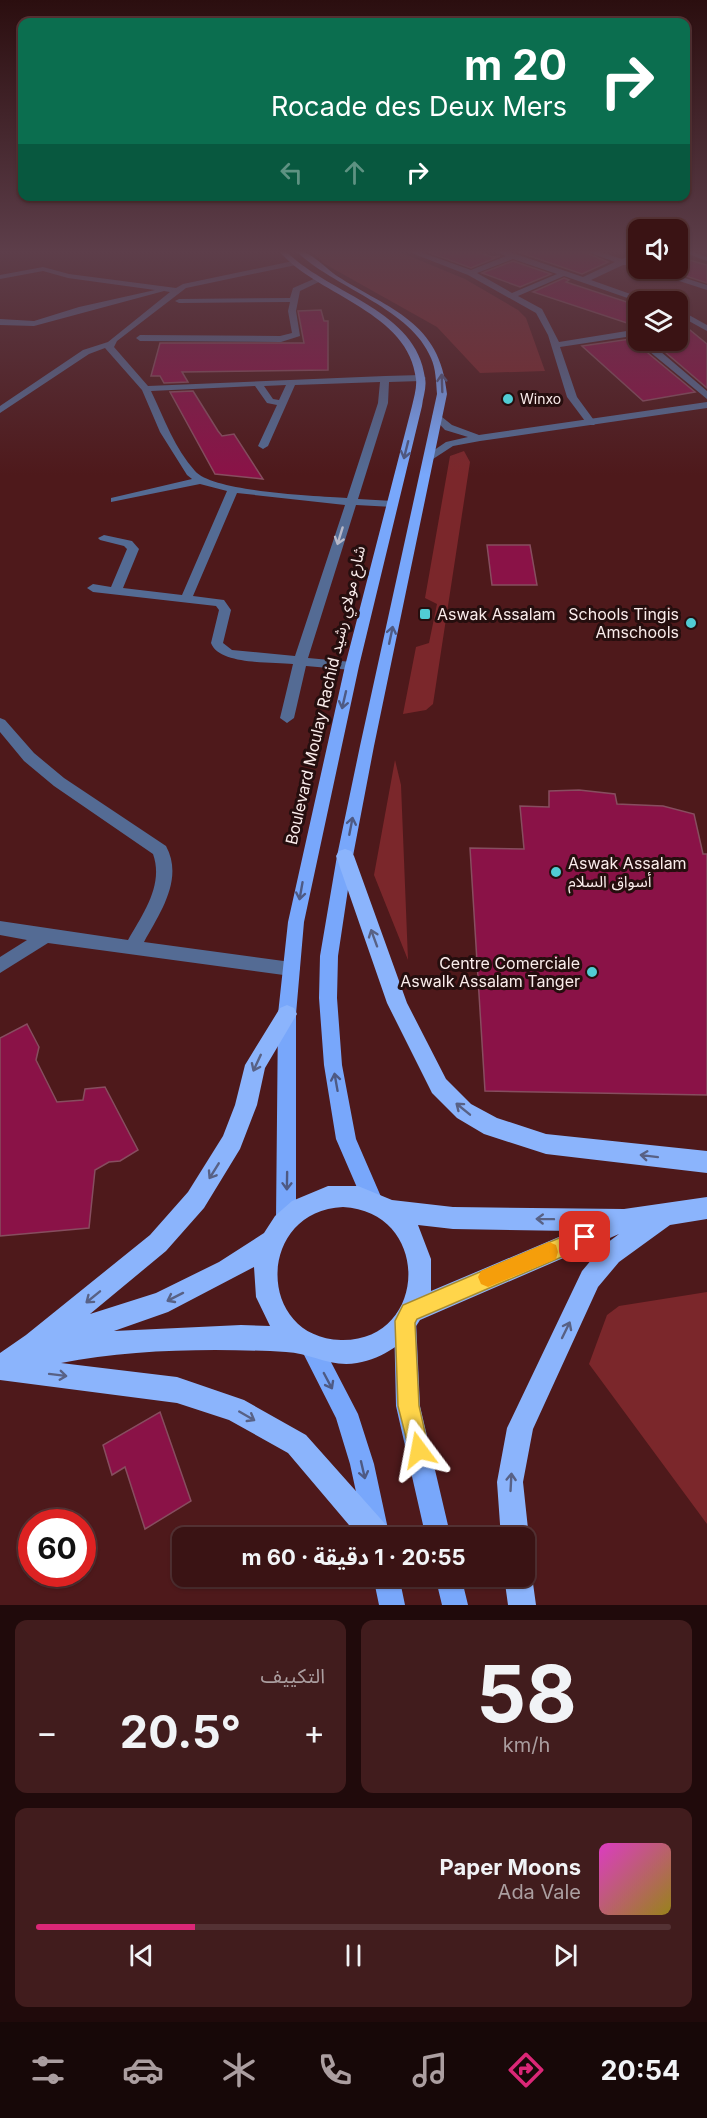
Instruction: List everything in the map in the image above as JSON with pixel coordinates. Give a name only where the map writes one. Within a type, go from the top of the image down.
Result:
[{"type":"highway","points":[[345,856],[398,1003],[421,1054],[439,1086],[464,1112],[492,1127],[546,1144],[707,1162]]},
{"type":"highway","points":[[4,1365],[35,1344],[159,1243],[196,1200],[232,1142],[246,1105],[255,1065],[287,1014]]},
{"type":"highway","points":[[305,1344],[279,1320],[268,1294],[267,1267],[273,1241],[286,1220],[304,1204],[326,1196],[349,1194],[372,1199],[392,1211],[407,1229],[417,1252],[420,1277],[408,1317]]},
{"type":"highway","points":[[392,1211],[453,1218],[624,1220],[707,1208]]},
{"type":"highway","points":[[513,1527],[510,1482],[520,1428],[590,1279],[611,1254],[666,1214]]},
{"type":"highway","points":[[4,1365],[95,1344],[231,1337],[305,1344],[324,1352],[351,1354],[377,1345],[408,1317],[624,1220]]},
{"type":"highway","points":[[35,1344],[160,1304],[228,1270],[273,1241]]},
{"type":"highway","points":[[4,1365],[177,1390],[235,1409],[297,1444],[369,1527]]},
{"type":"highway","points":[[520,1587],[522,1605]]},
{"type":"main road","name":"Boulevard Moulay Rachid شارع مولاي رشيد","points":[[286,1220],[287,1014],[303,878],[352,666],[417,406],[421,378],[410,350],[389,325]]},
{"type":"main road","points":[[372,1199],[346,1139],[333,1065],[328,998],[329,956],[345,856],[442,394],[439,362],[422,335],[411,325]]},
{"type":"main road","points":[[408,1317],[408,1406],[436,1527]]},
{"type":"main road","points":[[305,1344],[346,1414],[362,1464],[376,1527]]},
{"type":"main road","points":[[388,1587],[392,1605]]},
{"type":"main road","points":[[451,1587],[455,1605]]},
{"type":"street","points":[[0,410],[86,352],[109,344],[131,325]]},
{"type":"street","points":[[140,338],[289,338],[297,333],[295,325]]},
{"type":"street","points":[[547,325],[572,397],[591,423]]},
{"type":"street","points":[[555,345],[628,337]]},
{"type":"street","points":[[109,344],[112,352],[146,389],[165,432],[192,475],[199,481],[232,491],[393,504]]},
{"type":"street","points":[[655,351],[707,396]]},
{"type":"street","points":[[146,389],[421,378]]},
{"type":"street","points":[[287,718],[300,662],[383,404],[385,379]]},
{"type":"street","points":[[263,446],[292,382]]},
{"type":"street","points":[[258,384],[270,401],[283,404]]},
{"type":"street","points":[[429,457],[450,444],[480,438],[707,405]]},
{"type":"street","points":[[437,416],[442,425],[453,431],[480,438]]},
{"type":"street","points":[[115,500],[199,481]]},
{"type":"street","points":[[187,597],[232,491]]},
{"type":"street","points":[[104,538],[128,543],[133,549],[116,590]]},
{"type":"street","points":[[93,588],[216,602],[225,607],[217,643],[223,652],[237,656],[352,666]]},
{"type":"street","points":[[0,723],[29,757],[59,782],[160,850],[166,859],[166,872],[161,890],[133,946]]},
{"type":"street","points":[[0,928],[291,969]]},
{"type":"street","points":[[0,966],[46,936]]},
{"type":"shaded area","points":[[433,325],[528,325],[545,371],[480,373]]},
{"type":"shaded area","points":[[464,451],[470,462],[433,704],[426,710],[403,714],[416,647],[429,643],[437,604],[425,598],[450,456]]},
{"type":"shaded area","points":[[395,760],[401,785],[408,960],[374,875]]},
{"type":"shaded area","points":[[707,1292],[707,1524],[589,1364],[607,1315],[619,1306]]},
{"type":"building","points":[[301,325],[328,325],[328,370],[182,372],[188,382],[164,383],[160,376],[151,376],[160,343],[304,343]]},
{"type":"building","points":[[688,330],[707,344],[707,388],[664,351],[688,351]]},
{"type":"building","points":[[628,339],[628,351],[645,351],[695,392],[643,401],[582,346]]},
{"type":"building","points":[[193,391],[218,431],[222,436],[234,434],[263,479],[215,474],[170,392]]},
{"type":"building","points":[[487,545],[530,545],[537,585],[492,585]]},
{"type":"building","name":"Centre Comerciale Aswalk Assalam Tanger","points":[[579,790],[615,794],[617,804],[663,806],[694,814],[703,854],[707,854],[707,1095],[485,1091],[470,848],[524,849],[520,806],[549,807],[549,791]]},
{"type":"building","points":[[27,1024],[39,1047],[36,1060],[57,1102],[83,1100],[85,1089],[105,1087],[138,1150],[120,1161],[109,1162],[95,1170],[89,1228],[0,1236],[0,1038]]},
{"type":"building","points":[[160,1412],[191,1501],[145,1529],[125,1467],[112,1475],[103,1445]]},
{"type":"slow traffic","points":[[488,1277],[549,1252]]},
{"type":"place","name":"Winxo","points":[[508,399]]},
{"type":"place","name":"Aswak Assalam","points":[[425,614]]},
{"type":"place","name":"Schools Tingis Amschools","points":[[691,623]]},
{"type":"place","name":"Aswak Assalam أسواق السلام","points":[[556,872]]},
{"type":"place","name":"Centre Comerciale Aswalk Assalam Tanger","points":[[592,972]]},
{"type":"route","points":[[419,1450],[408,1406],[405,1321],[410,1312],[585,1237]]}]
